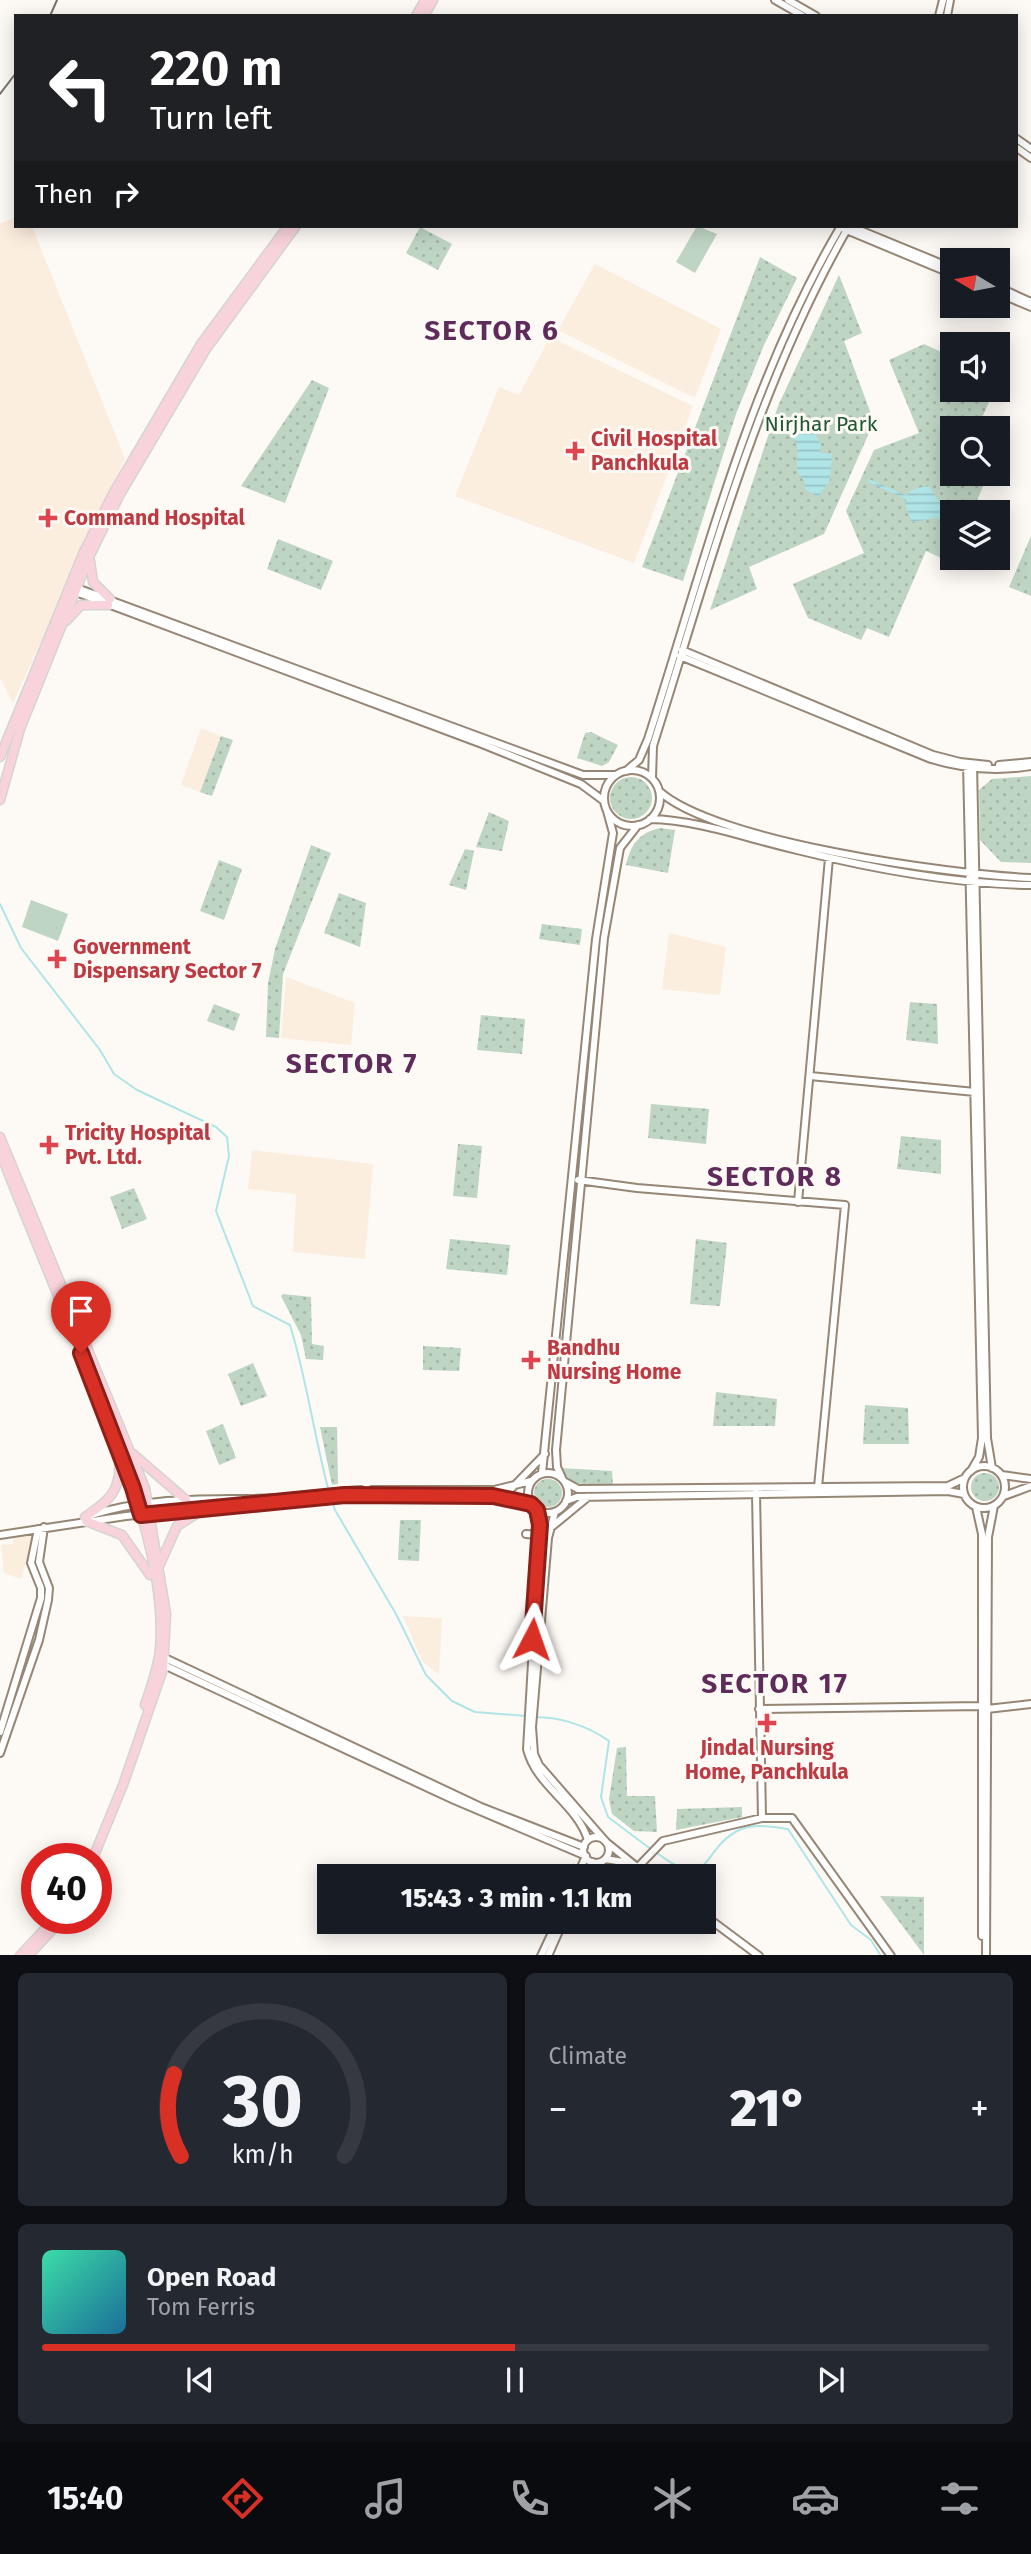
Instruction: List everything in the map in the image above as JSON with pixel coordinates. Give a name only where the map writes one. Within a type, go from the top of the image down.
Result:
[{"type":"main road","points":[[0,800],[6,770],[20,729],[114,492],[201,344],[287,228]]},
{"type":"main road","points":[[0,757],[74,589],[119,496],[206,349],[295,228]]},
{"type":"main road","points":[[90,555],[93,582],[109,602]]},
{"type":"main road","points":[[60,629],[81,605],[109,602]]},
{"type":"main road","points":[[0,1136],[147,1502],[145,1514],[160,1624],[157,1668],[118,1785],[93,1843]]},
{"type":"main road","points":[[0,1152],[118,1447],[137,1502],[145,1514],[159,1567],[166,1614],[164,1662],[123,1785],[99,1843]]},
{"type":"main road","points":[[118,1447],[119,1486],[109,1501],[85,1519],[122,1535],[144,1562],[156,1587]]},
{"type":"main road","points":[[128,1450],[154,1476],[186,1500]]},
{"type":"main road","points":[[159,1567],[164,1549],[177,1526],[204,1509]]},
{"type":"main road","points":[[20,1955],[40,1934]]},
{"type":"main road","points":[[28,1955],[48,1934]]},
{"type":"street","points":[[775,0],[800,14]]},
{"type":"street","points":[[789,0],[813,14]]},
{"type":"street","points":[[74,589],[393,708],[583,775],[616,775],[626,771],[639,760],[769,389],[844,228]]},
{"type":"street","points":[[847,228],[940,269]]},
{"type":"street","points":[[848,228],[940,263]]},
{"type":"street","points":[[1010,292],[1031,302]]},
{"type":"street","points":[[1010,298],[1031,307]]},
{"type":"street","points":[[679,652],[933,755],[970,766],[1031,764]]},
{"type":"street","points":[[679,652],[653,746],[652,778],[659,791],[673,804],[789,841],[841,853],[972,877],[1031,878]]},
{"type":"street","points":[[393,708],[581,784],[604,801]]},
{"type":"street","points":[[0,736],[11,729]]},
{"type":"street","points":[[0,762],[6,770]]},
{"type":"street","points":[[970,766],[987,1438],[992,1468]]},
{"type":"street","points":[[626,771],[640,771],[652,778]]},
{"type":"street","points":[[542,1473],[596,939],[613,833],[604,801],[608,784],[616,775]]},
{"type":"street","points":[[531,1708],[549,1530],[555,1512],[566,1501],[568,1492],[557,1467],[556,1450],[604,938],[621,848],[638,825],[650,819],[658,806],[659,791]]},
{"type":"street","points":[[607,811],[623,824],[638,825]]},
{"type":"street","points":[[650,819],[708,828],[829,858],[1031,885]]},
{"type":"street","points":[[798,1202],[829,858]]},
{"type":"street","points":[[810,1076],[977,1092]]},
{"type":"street","points":[[85,1519],[335,1494],[511,1489],[542,1473],[550,1472],[578,1489],[948,1486],[965,1478],[979,1457],[982,1438],[977,1092]]},
{"type":"street","points":[[573,1179],[845,1205],[818,1487]]},
{"type":"street","points":[[511,1489],[546,1452]]},
{"type":"street","points":[[971,1471],[980,1466],[992,1468],[1002,1475],[1031,1479]]},
{"type":"street","points":[[1002,1475],[1006,1487],[1004,1496]]},
{"type":"street","points":[[964,1494],[965,1478]]},
{"type":"street","points":[[531,1481],[527,1493],[531,1504],[537,1510],[555,1512]]},
{"type":"street","points":[[984,1955],[988,1536],[994,1506],[1004,1496],[1031,1486]]},
{"type":"street","points":[[566,1501],[587,1497],[756,1493],[948,1491],[964,1494],[976,1507],[982,1534],[985,1707]]},
{"type":"street","points":[[756,1493],[762,1818]]},
{"type":"street","points":[[335,1494],[493,1496],[531,1504]]},
{"type":"street","points":[[0,1535],[85,1519],[137,1502],[321,1496]]},
{"type":"street","points":[[549,1530],[587,1497]]},
{"type":"street","points":[[976,1507],[994,1506]]},
{"type":"street","points":[[537,1510],[539,1535],[527,1749],[532,1764],[581,1822],[586,1844],[583,1864]]},
{"type":"street","points":[[0,1732],[41,1598],[41,1588],[31,1563],[41,1528]]},
{"type":"street","points":[[0,1753],[39,1640],[48,1600],[49,1588],[39,1562],[41,1528]]},
{"type":"street","points":[[526,1534],[539,1535]]},
{"type":"street","points":[[164,1662],[481,1807],[586,1844]]},
{"type":"street","points":[[164,1662],[454,1800],[586,1856],[593,1862],[615,1858],[630,1864]]},
{"type":"street","points":[[760,1709],[985,1707],[1031,1704]]},
{"type":"street","points":[[530,1727],[532,1747],[539,1765],[606,1842],[609,1849],[605,1859]]},
{"type":"street","points":[[640,1864],[656,1846],[762,1818],[792,1818],[891,1955]]},
{"type":"street","points":[[586,1844],[597,1837],[634,1864]]},
{"type":"street","points":[[716,1924],[759,1955]]},
{"type":"street","points":[[541,1955],[551,1934]]},
{"type":"street","points":[[548,1955],[558,1934]]},
{"type":"shaded area","name":"Command Hospital","points":[[14,218],[14,228],[33,228],[125,459],[13,703],[0,678],[0,224]]},
{"type":"shaded area","points":[[595,264],[721,329],[695,398],[558,330]]},
{"type":"shaded area","name":"Civil Hospital Panchkula","points":[[550,337],[693,406],[634,563],[455,496],[499,387],[519,395]]},
{"type":"shaded area","points":[[201,728],[221,736],[200,792],[181,785]]},
{"type":"shaded area","points":[[669,933],[726,947],[720,995],[662,989]]},
{"type":"shaded area","points":[[286,977],[355,1003],[351,1045],[281,1038]]},
{"type":"shaded area","points":[[252,1150],[373,1164],[365,1259],[293,1252],[296,1194],[248,1189]]},
{"type":"shaded area","points":[[35,1533],[21,1579],[4,1573],[1,1545],[13,1544],[13,1537]]},
{"type":"shaded area","points":[[403,1616],[442,1618],[439,1675],[422,1661]]},
{"type":"green space","points":[[419,228],[452,244],[438,270],[406,253]]},
{"type":"green space","points":[[696,228],[717,234],[695,273],[676,262]]},
{"type":"green space","points":[[760,257],[797,278],[764,345],[736,414],[683,581],[642,567]]},
{"type":"green space","name":"Nirjhar Park","points":[[839,275],[862,333],[844,341],[874,422],[824,534],[749,567],[757,589],[710,610],[778,406]]},
{"type":"green space","points":[[924,344],[940,351],[940,402],[989,402],[983,416],[940,416],[940,486],[983,486],[977,500],[940,500],[940,557],[926,551],[889,637],[867,628],[861,640],[808,618],[793,584],[864,553],[846,511],[874,450],[919,433],[889,360]]},
{"type":"green space","points":[[312,380],[329,388],[285,503],[241,486]]},
{"type":"green space","points":[[1031,536],[1031,596],[1009,587]]},
{"type":"green space","points":[[278,539],[333,561],[321,590],[267,569]]},
{"type":"green space","points":[[591,732],[618,745],[609,762],[602,766],[577,758],[585,733]]},
{"type":"green space","points":[[221,736],[233,740],[212,796],[200,792]]},
{"type":"green space","points":[[1031,776],[1031,863],[1001,862],[980,840],[979,790],[992,779]]},
{"type":"green space","points":[[631,777],[646,783],[652,798],[646,813],[631,819],[616,813],[610,798],[616,783]]},
{"type":"green space","points":[[489,812],[509,821],[502,851],[476,847]]},
{"type":"green space","points":[[660,828],[675,830],[668,873],[626,865],[630,851],[637,841],[646,833]]},
{"type":"green space","points":[[311,845],[331,853],[283,974],[279,1038],[266,1037],[268,983],[275,949]]},
{"type":"green space","points":[[465,849],[474,851],[466,890],[449,885]]},
{"type":"green space","points":[[219,860],[242,869],[224,920],[200,911]]},
{"type":"green space","points":[[339,893],[366,903],[360,947],[324,933]]},
{"type":"green space","points":[[31,900],[68,914],[58,941],[22,927]]},
{"type":"green space","points":[[542,924],[582,929],[580,945],[539,939]]},
{"type":"green space","points":[[910,1002],[937,1004],[938,1044],[906,1040]]},
{"type":"green space","points":[[214,1004],[240,1014],[234,1031],[207,1021]]},
{"type":"green space","points":[[481,1015],[525,1019],[522,1054],[477,1050]]},
{"type":"green space","points":[[651,1104],[709,1109],[706,1144],[648,1138]]},
{"type":"green space","points":[[901,1136],[941,1140],[941,1174],[897,1169]]},
{"type":"green space","points":[[458,1144],[482,1146],[477,1198],[453,1196]]},
{"type":"green space","points":[[134,1188],[147,1219],[122,1229],[110,1197]]},
{"type":"green space","points":[[450,1239],[510,1245],[507,1275],[446,1269]]},
{"type":"green space","points":[[696,1239],[727,1243],[720,1306],[690,1304]]},
{"type":"green space","points":[[281,1296],[311,1297],[312,1344],[324,1346],[323,1360],[306,1359],[301,1335]]},
{"type":"green space","points":[[423,1346],[461,1348],[459,1371],[423,1370]]},
{"type":"green space","points":[[253,1363],[267,1396],[241,1406],[228,1374]]},
{"type":"green space","points":[[716,1392],[777,1399],[775,1426],[713,1426]]},
{"type":"green space","points":[[865,1405],[908,1408],[909,1444],[863,1444]]},
{"type":"green space","points":[[223,1424],[236,1458],[219,1465],[206,1431]]},
{"type":"green space","points":[[320,1427],[337,1427],[338,1484],[332,1485]]},
{"type":"green space","points":[[561,1468],[612,1471],[613,1485],[577,1483],[565,1475]]},
{"type":"green space","points":[[985,1473],[995,1477],[999,1487],[995,1497],[985,1501],[975,1497],[971,1487],[975,1477]]},
{"type":"green space","points":[[548,1479],[558,1483],[562,1493],[558,1503],[548,1507],[538,1503],[534,1493],[538,1483]]},
{"type":"green space","points":[[400,1520],[421,1520],[419,1561],[398,1560]]},
{"type":"green space","points":[[626,1747],[627,1796],[655,1796],[657,1832],[634,1831],[612,1814],[609,1799],[617,1748]]},
{"type":"green space","points":[[742,1807],[742,1817],[676,1830],[677,1809]]},
{"type":"green space","points":[[880,1896],[924,1897],[924,1955]]},
{"type":"water","points":[[791,416],[807,418],[821,445],[820,453],[832,454],[830,480],[818,497],[805,489],[805,482],[798,472],[797,450],[790,427]]},
{"type":"water","points":[[869,479],[907,496],[910,491],[928,485],[940,503],[940,522],[937,518],[912,522],[905,504],[906,499],[868,482]]},
{"type":"waterway","points":[[0,904],[21,948],[100,1050],[114,1074],[137,1090],[216,1127],[227,1137],[229,1156],[216,1211],[253,1306],[290,1325],[329,1492]]},
{"type":"waterway","points":[[332,1500],[335,1510],[396,1614],[426,1675],[452,1701],[475,1712],[526,1716]]},
{"type":"waterway","points":[[535,1717],[574,1723],[609,1741],[601,1797],[608,1817],[652,1850]]},
{"type":"waterway","points":[[657,1853],[675,1865],[688,1870],[697,1869],[704,1865],[726,1838],[739,1830],[757,1826],[788,1829],[851,1925],[871,1940],[880,1955]]},
{"type":"railway","points":[[51,14],[57,0]]},
{"type":"railway","points":[[0,94],[14,76]]},
{"type":"place","name":"Civil Hospital Panchkula","points":[[575,451]]},
{"type":"place","name":"Command Hospital","points":[[48,518]]},
{"type":"place","name":"Government Dispensary Sector 7","points":[[57,959]]},
{"type":"place","name":"Tricity Hospital Pvt. Ltd.","points":[[49,1145]]},
{"type":"place","name":"Bandhu Nursing Home","points":[[531,1360]]},
{"type":"place","name":"Jindal Nursing Home, Panchkula","points":[[767,1723]]},
{"type":"district","name":"SECTOR 6","points":[[492,330]]},
{"type":"district","name":"SECTOR 7","points":[[352,1063]]},
{"type":"district","name":"SECTOR 8","points":[[775,1176]]},
{"type":"district","name":"SECTOR 17","points":[[775,1683]]},
{"type":"route","points":[[81,1353],[103,1405],[141,1515],[373,1494],[493,1496],[518,1499],[531,1504],[537,1510],[540,1525],[532,1639]]}]
